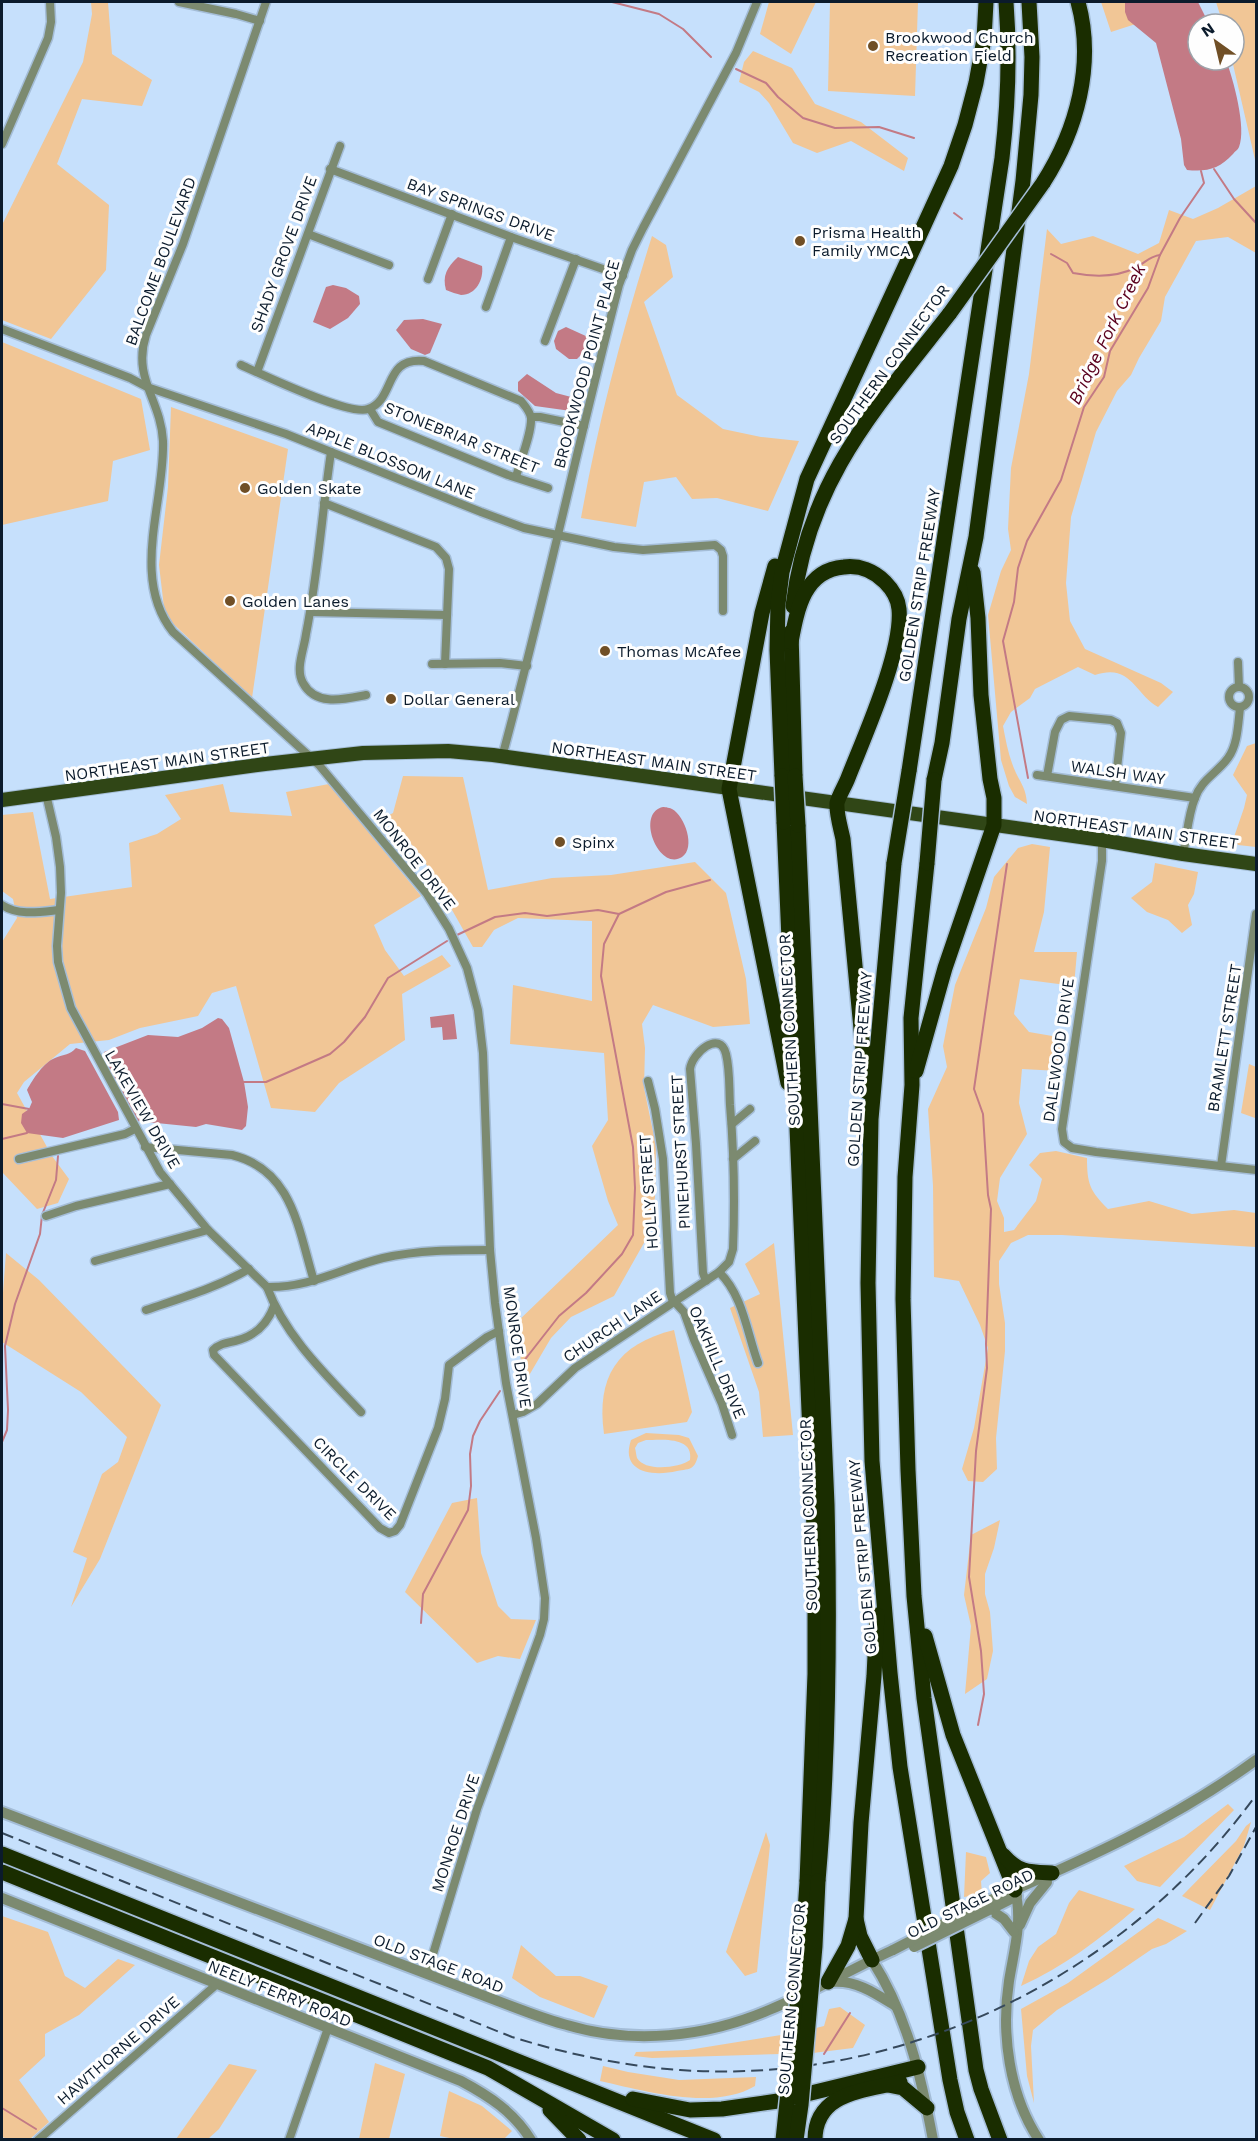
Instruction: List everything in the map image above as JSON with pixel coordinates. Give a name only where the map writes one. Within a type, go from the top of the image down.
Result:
[{"type":"highway","name":"SOUTHERN CONNECTOR","points":[[783,2139],[801,1969],[826,1776],[829,1573],[789,776],[777,650],[778,604],[783,572],[807,479],[951,166],[976,82],[984,39],[986,2]]},
{"type":"highway","name":"GOLDEN STRIP FREEWAY","points":[[967,2139],[957,2112],[950,2080],[900,1767],[872,1461],[868,1283],[871,1119],[894,863],[1002,158],[1008,111],[1009,77],[1006,2]]},
{"type":"highway","points":[[1000,2139],[976,2070],[929,1740],[914,1596],[903,1299],[905,1177],[912,1084],[911,1018],[934,780],[942,743],[959,619],[977,525],[1028,143],[1032,57],[1029,2]]},
{"type":"highway","name":"SOUTHERN CONNECTOR","points":[[789,776],[791,642],[794,600],[811,527],[830,480],[862,427],[950,313],[1043,183],[1064,147],[1078,106],[1084,52],[1078,2]]},
{"type":"highway","points":[[798,1128],[729,789],[762,613],[774,570],[807,479]]},
{"type":"highway","points":[[912,1084],[945,968],[994,825],[994,798],[981,695],[978,618],[971,557]]},
{"type":"highway","points":[[791,642],[796,614],[803,595],[818,577],[833,569],[845,567],[870,571],[888,585],[898,602],[900,613],[898,634],[890,662],[877,703],[837,804],[843,839],[863,1063],[871,1119]]},
{"type":"highway","name":"SOUTHERN CONNECTOR","points":[[791,823],[798,1128],[815,1552],[813,1881],[815,1946],[796,2139]]},
{"type":"highway","points":[[828,1982],[848,1946],[856,1919],[874,1676],[879,1549]]},
{"type":"highway","points":[[914,1596],[953,1735],[1016,1893]]},
{"type":"highway","points":[[999,1850],[1014,1866],[1049,1878]]},
{"type":"highway","points":[[2,1854],[714,2139]]},
{"type":"highway","points":[[2,1872],[479,2064],[613,2139]]},
{"type":"highway","points":[[856,1919],[860,1936],[873,1960]]},
{"type":"highway","points":[[603,2093],[690,2109],[722,2109],[778,2101],[920,2072]]},
{"type":"highway","points":[[815,2139],[818,2120],[830,2103],[844,2096],[888,2085],[920,2072]]},
{"type":"highway","points":[[509,2079],[556,2115],[579,2139]]},
{"type":"highway","points":[[888,2085],[903,2088],[927,2108]]},
{"type":"main road","name":"NORTHEAST MAIN STREET","points":[[2,800],[312,758],[398,751],[448,752],[502,756],[1102,840],[1257,864]]},
{"type":"street","points":[[2,144],[48,38],[51,22],[50,2]]},
{"type":"street","points":[[179,2],[260,21]]},
{"type":"street","name":"BALCOME BOULEVARD","points":[[266,2],[183,244],[143,344],[141,369],[158,416],[163,441],[154,513],[152,559],[154,588],[160,612],[168,626],[312,758]]},
{"type":"street","name":"BROOKWOOD POINT PLACE","points":[[502,756],[527,666],[584,426],[623,276],[643,228],[736,53],[757,2]]},
{"type":"street","name":"SHADY GROVE DRIVE","points":[[256,372],[340,146]]},
{"type":"street","name":"BAY SPRINGS DRIVE","points":[[330,169],[623,276]]},
{"type":"street","points":[[428,279],[452,214]]},
{"type":"street","points":[[308,234],[389,265]]},
{"type":"street","points":[[486,307],[511,237]]},
{"type":"street","points":[[545,341],[576,259]]},
{"type":"street","name":"APPLE BLOSSOM LANE","points":[[2,328],[130,378],[147,387],[286,434],[524,528],[599,545],[644,550],[715,545],[721,550],[723,556],[723,611]]},
{"type":"street","points":[[241,365],[339,406],[359,411],[370,409],[382,397],[397,368],[414,360],[424,361],[521,401],[531,417],[516,477]]},
{"type":"street","name":"STONEBRIAR STREET","points":[[370,409],[378,422],[548,488]]},
{"type":"street","points":[[531,417],[584,426]]},
{"type":"street","points":[[331,452],[311,612],[299,668],[303,684],[320,698],[339,700],[366,695]]},
{"type":"street","points":[[324,503],[436,547],[446,558],[449,569],[445,664]]},
{"type":"street","points":[[311,612],[447,615]]},
{"type":"street","points":[[1238,662],[1239,687]]},
{"type":"street","points":[[432,664],[500,663],[527,666]]},
{"type":"street","points":[[1239,687],[1246,689],[1249,695],[1246,705],[1239,708],[1234,706],[1229,699],[1231,691],[1239,687]]},
{"type":"street","points":[[1183,854],[1195,798],[1207,777],[1228,758],[1237,732],[1239,708]]},
{"type":"street","name":"WALSH WAY","points":[[1114,786],[1121,733],[1117,723],[1111,720],[1069,716],[1061,720],[1055,732],[1042,776],[1195,798]]},
{"type":"street","name":"MONROE DRIVE","points":[[312,758],[428,894],[449,929],[467,968],[478,1010],[483,1053],[490,1250],[499,1331],[545,1598],[544,1619],[539,1639],[477,1809],[427,1974]]},
{"type":"street","name":"LAKEVIEW DRIVE","points":[[46,794],[60,867],[61,893],[57,946],[60,976],[77,1022],[153,1163],[208,1230],[267,1287]]},
{"type":"street","name":"DALEWOOD DRIVE","points":[[1102,840],[1102,861],[1062,1138],[1066,1145],[1072,1148],[1257,1170]]},
{"type":"street","points":[[2,905],[8,909],[27,912],[59,910]]},
{"type":"street","name":"BRAMLETT STREET","points":[[1221,1166],[1257,914]]},
{"type":"street","name":"PINEHURST STREET","points":[[706,1281],[703,1273],[690,1070],[691,1062],[696,1054],[712,1043],[719,1045],[726,1053],[732,1124],[733,1248],[729,1262]]},
{"type":"street","name":"HOLLY STREET","points":[[648,1081],[663,1159],[667,1262],[670,1293],[674,1302]]},
{"type":"street","points":[[732,1124],[750,1109]]},
{"type":"street","points":[[19,1159],[125,1134],[135,1129]]},
{"type":"street","points":[[733,1159],[755,1141]]},
{"type":"street","points":[[145,1147],[232,1155],[245,1158],[261,1166],[278,1182],[287,1198],[314,1281]]},
{"type":"street","points":[[46,1216],[76,1206],[170,1184]]},
{"type":"street","points":[[95,1261],[208,1230]]},
{"type":"street","points":[[361,1412],[313,1360],[274,1306],[267,1287],[286,1288],[395,1256],[490,1250]]},
{"type":"street","name":"CHURCH LANE","points":[[513,1415],[537,1404],[575,1368],[706,1281],[729,1262]]},
{"type":"street","points":[[146,1310],[200,1292],[249,1269]]},
{"type":"street","points":[[719,1272],[728,1281],[742,1310],[758,1363]]},
{"type":"street","name":"OAKHILL DRIVE","points":[[674,1302],[684,1312],[722,1404],[732,1435]]},
{"type":"street","name":"CIRCLE DRIVE","points":[[274,1306],[267,1322],[256,1332],[245,1338],[221,1344],[213,1350],[214,1355],[386,1532],[395,1531],[400,1525],[438,1428],[445,1399],[447,1368],[453,1361],[499,1331]]},
{"type":"street","name":"OLD STAGE ROAD","points":[[2,1812],[567,2026],[609,2034],[643,2036],[677,2034],[727,2025],[770,2010],[1049,1878],[1172,1814],[1257,1760]]},
{"type":"street","points":[[1039,2139],[1024,2115],[1018,2098],[1009,2050],[1007,1998],[1016,1935],[1030,1903],[1049,1878]]},
{"type":"street","points":[[1016,1893],[1011,1923],[1016,1935]]},
{"type":"street","name":"NEELY FERRY ROAD","points":[[2,1898],[460,2081],[481,2091],[509,2112],[531,2139]]},
{"type":"street","points":[[989,1907],[1004,1919],[1016,1935]]},
{"type":"street","points":[[873,1960],[879,1982],[885,1994],[894,2002],[908,2032],[920,2072],[933,2139]]},
{"type":"street","points":[[828,1982],[848,1983],[870,1989],[894,2002]]},
{"type":"street","name":"HAWTHORNE DRIVE","points":[[38,2139],[217,1983]]},
{"type":"street","points":[[289,2139],[328,2028]]},
{"type":"shaded area","points":[[91,2],[108,2],[112,54],[152,80],[142,106],[82,99],[57,164],[109,205],[106,270],[51,339],[2,320],[2,225],[83,62],[92,14]]},
{"type":"shaded area","points":[[769,2],[816,2],[791,54],[760,34]]},
{"type":"shaded area","name":"Brookwood Church Recreation Field","points":[[830,2],[918,2],[915,96],[828,91]]},
{"type":"shaded area","points":[[1101,2],[1147,2],[1148,20],[1111,32]]},
{"type":"shaded area","points":[[1125,2],[1198,2],[1203,12],[1186,12],[1186,72],[1229,72],[1240,116],[1239,148],[1218,166],[1207,170],[1187,170],[1156,43],[1128,20]]},
{"type":"shaded area","points":[[1216,2],[1256,2],[1256,164],[1235,72],[1246,72],[1246,12],[1219,12]]},
{"type":"shaded area","points":[[753,51],[792,68],[815,104],[861,122],[908,158],[904,171],[851,141],[817,153],[793,143],[769,103],[759,92],[739,82],[744,62]]},
{"type":"shaded area","points":[[1256,186],[1256,253],[1228,237],[1196,241],[1165,297],[1161,321],[1131,375],[1117,391],[1096,432],[1071,517],[1066,583],[1070,621],[1085,649],[1161,683],[1173,692],[1158,707],[1124,676],[1107,672],[1095,675],[1078,667],[1035,689],[1030,698],[1011,712],[1003,726],[1010,756],[1025,791],[1027,804],[1015,797],[1001,760],[988,615],[1001,571],[1011,550],[1008,529],[1011,468],[1029,374],[1047,229],[1061,244],[1093,236],[1138,254],[1159,243],[1169,210],[1193,219],[1218,208]]},
{"type":"shaded area","points":[[652,236],[666,245],[673,277],[644,302],[677,395],[723,429],[761,437],[799,441],[768,511],[717,498],[692,499],[676,477],[644,482],[636,527],[581,518],[612,376]]},
{"type":"shaded area","points":[[458,257],[482,266],[482,276],[478,285],[471,292],[461,295],[446,290],[445,280],[446,272]]},
{"type":"shaded area","points":[[333,285],[346,288],[359,296],[360,304],[348,318],[330,329],[313,322],[326,287]]},
{"type":"shaded area","points":[[423,319],[442,324],[430,353],[425,355],[411,349],[396,330],[404,320]]},
{"type":"shaded area","points":[[566,327],[588,337],[585,351],[577,359],[569,359],[556,349],[554,341],[558,331]]},
{"type":"shaded area","points":[[2,342],[141,399],[150,450],[113,461],[108,501],[2,525]]},
{"type":"shaded area","points":[[527,374],[556,393],[575,398],[575,407],[571,411],[535,406],[518,391],[518,382]]},
{"type":"shaded area","points":[[171,407],[288,449],[252,698],[165,616],[159,565],[168,487]]},
{"type":"shaded area","points":[[1256,743],[1256,847],[1238,845],[1234,837],[1247,795],[1233,775],[1247,746]]},
{"type":"shaded area","points":[[403,776],[463,777],[488,890],[552,878],[611,875],[695,862],[726,893],[746,979],[750,1024],[713,1027],[653,1005],[642,1024],[645,1048],[644,1088],[656,1146],[655,1197],[649,1234],[614,1296],[571,1317],[551,1338],[524,1384],[516,1323],[618,1225],[608,1201],[592,1146],[608,1120],[604,1053],[510,1044],[513,985],[592,1001],[592,921],[518,918],[494,930],[482,947],[473,947],[422,857],[387,816],[393,813]]},
{"type":"shaded area","points":[[223,784],[230,812],[292,816],[286,792],[329,784],[421,896],[374,925],[385,950],[404,976],[442,955],[451,966],[402,994],[405,1040],[339,1083],[315,1112],[271,1108],[236,986],[212,993],[198,1016],[140,1028],[109,1040],[70,1044],[24,1082],[17,1093],[52,1156],[69,1179],[58,1203],[37,1209],[2,1172],[2,942],[17,918],[13,899],[2,891],[2,815],[33,812],[50,899],[132,887],[129,843],[157,834],[181,819],[165,795]]},
{"type":"shaded area","points":[[663,807],[677,813],[685,825],[688,847],[682,857],[673,859],[665,856],[653,840],[651,819],[655,811]]},
{"type":"shaded area","points":[[1032,844],[1050,847],[1044,912],[1034,952],[1077,952],[1074,986],[1020,979],[1014,1014],[1029,1032],[1064,1038],[1059,1071],[1022,1069],[1019,1103],[1027,1134],[1000,1178],[997,1201],[1004,1218],[1004,1232],[1014,1230],[1036,1201],[1042,1179],[1029,1165],[1040,1153],[1056,1151],[1087,1158],[1091,1186],[1108,1209],[1149,1201],[1192,1214],[1234,1210],[1256,1213],[1256,1247],[1062,1235],[1028,1235],[1011,1243],[999,1261],[999,1284],[1005,1323],[1005,1351],[996,1438],[997,1469],[983,1482],[968,1481],[962,1469],[974,1428],[988,1348],[959,1281],[934,1277],[933,1186],[928,1109],[947,1067],[943,1046],[955,985],[986,908],[994,877],[1018,848]]},
{"type":"shaded area","points":[[1155,863],[1198,872],[1194,894],[1188,905],[1192,925],[1182,933],[1168,920],[1147,912],[1131,898],[1152,882]]},
{"type":"shaded area","points":[[454,1014],[457,1039],[443,1040],[442,1027],[431,1028],[430,1017]]},
{"type":"shaded area","points":[[218,1018],[222,1019],[229,1028],[244,1082],[248,1107],[246,1126],[242,1130],[206,1124],[196,1127],[137,1121],[106,1065],[103,1058],[104,1052],[148,1035],[178,1037],[202,1028]]},
{"type":"shaded area","points":[[76,1048],[85,1051],[118,1112],[119,1120],[63,1138],[27,1133],[21,1123],[22,1114],[29,1109],[32,1102],[27,1090],[29,1086],[47,1063]]},
{"type":"shaded area","points":[[1249,1064],[1256,1067],[1255,1118],[1241,1113]]},
{"type":"shaded area","points":[[774,1243],[793,1435],[763,1437],[759,1392],[730,1308],[760,1294],[745,1264]]},
{"type":"shaded area","points":[[6,1253],[39,1280],[161,1405],[100,1559],[71,1607],[87,1558],[73,1552],[102,1474],[118,1462],[127,1437],[81,1392],[2,1342]]},
{"type":"shaded area","points":[[674,1330],[692,1412],[687,1422],[604,1434],[602,1414],[604,1396],[615,1366],[638,1344]]},
{"type":"shaded area","points":[[646,1433],[679,1435],[689,1438],[698,1456],[695,1464],[689,1469],[667,1473],[640,1470],[630,1459],[631,1440]],"holes":[[[646,1440],[668,1440],[682,1443],[690,1452],[690,1460],[671,1467],[647,1465],[637,1458],[635,1448],[638,1443]]]},
{"type":"shaded area","points":[[477,1498],[481,1553],[498,1606],[511,1619],[536,1620],[520,1659],[498,1656],[477,1663],[405,1592],[452,1503]]},
{"type":"shaded area","points":[[1000,1520],[985,1574],[985,1594],[990,1612],[993,1651],[987,1679],[965,1694],[971,1626],[964,1595],[971,1535]]},
{"type":"shaded area","points":[[1228,1804],[1234,1810],[1160,1887],[1137,1881],[1124,1866],[1184,1837]]},
{"type":"shaded area","points":[[1251,1822],[1244,1846],[1210,1910],[1182,1896],[1236,1841]]},
{"type":"shaded area","points":[[766,1832],[770,1845],[757,1972],[745,1976],[726,1952]]},
{"type":"shaded area","points":[[966,1852],[986,1857],[990,1873],[981,1881],[982,1894],[964,1897]]},
{"type":"shaded area","points":[[1079,1890],[1135,1909],[1081,1952],[1021,1986],[1029,1961],[1038,1947],[1056,1934],[1069,1903]]},
{"type":"shaded area","points":[[2,1916],[48,1932],[65,1976],[85,1988],[118,1959],[135,1965],[79,2015],[45,2034],[45,2056],[19,2080],[49,2122],[30,2139],[2,2137]]},
{"type":"shaded area","points":[[1158,1918],[1187,1931],[1166,1944],[1152,1949],[1057,2010],[1033,2030],[1031,2046],[1034,2103],[1027,2076],[1021,2009],[1068,1983]]},
{"type":"shaded area","points":[[521,1945],[556,1976],[580,1976],[608,1986],[594,2018],[540,1997],[512,1978]]},
{"type":"shaded area","points":[[840,2007],[865,2025],[853,2048],[813,2053],[816,2028],[824,2026],[829,2009]]},
{"type":"shaded area","points":[[781,2035],[780,2054],[652,2058],[634,2056],[636,2052],[688,2050]]},
{"type":"shaded area","points":[[375,2063],[405,2074],[389,2139],[359,2139]]},
{"type":"shaded area","points":[[229,2064],[257,2070],[219,2129],[208,2139],[176,2139]]},
{"type":"shaded area","points":[[603,2066],[679,2080],[756,2077],[755,2086],[738,2093],[719,2097],[679,2097],[600,2081]]},
{"type":"shaded area","points":[[449,2091],[482,2106],[512,2131],[504,2139],[454,2139],[440,2136]]},
{"type":"waterway","points":[[612,2],[659,14],[683,29],[711,57]]},
{"type":"waterway","points":[[736,69],[766,83],[778,97],[803,118],[835,128],[879,127],[914,138]]},
{"type":"waterway","points":[[1214,169],[1234,199],[1256,223]]},
{"type":"waterway","name":"Bridge Fork Creek","points":[[1028,778],[1003,641],[1014,602],[1018,568],[1027,541],[1061,480],[1084,407],[1104,377],[1110,351],[1148,288],[1160,255],[1180,218],[1204,183],[1201,171]]},
{"type":"waterway","points":[[954,213],[962,219]]},
{"type":"waterway","points":[[1051,254],[1067,263],[1073,273],[1097,276],[1127,271],[1160,255]]},
{"type":"waterway","points":[[978,1725],[984,1694],[981,1651],[969,1577],[976,1451],[987,1368],[991,1209],[988,1195],[983,1114],[974,1089],[1007,864]]},
{"type":"waterway","name":"Bridge Fork Creek","points":[[457,935],[495,917],[525,913],[547,916],[598,910],[619,914],[666,892],[710,880]]},
{"type":"waterway","points":[[516,1371],[559,1316],[586,1293],[622,1254],[633,1235],[635,1188],[633,1147],[601,976],[604,944],[619,914]]},
{"type":"waterway","name":"Bridge Fork Creek","points":[[244,1082],[266,1082],[330,1054],[344,1042],[365,1017],[388,978],[447,941]]},
{"type":"waterway","points":[[2,1104],[29,1109]]},
{"type":"waterway","name":"Bridge Fork Creek","points":[[2,1139],[27,1133]]},
{"type":"waterway","points":[[2,1442],[7,1430],[8,1410],[5,1346],[15,1304],[40,1234],[42,1215],[56,1180],[58,1156]]},
{"type":"waterway","points":[[421,1623],[423,1594],[468,1510],[473,1436],[500,1391]]},
{"type":"waterway","points":[[824,2054],[850,2013]]},
{"type":"waterway","points":[[2,2108],[36,2129]]},
{"type":"railway","points":[[2,1833],[512,2037],[574,2054],[637,2066],[680,2070],[764,2070],[846,2059],[926,2037],[1003,2006],[1076,1965],[1143,1916],[1203,1859],[1256,1795]]},
{"type":"railway","points":[[1195,1923],[1229,1876],[1256,1827]]},
{"type":"place","name":"Brookwood Church Recreation Field","points":[[873,46]]},
{"type":"place","name":"Prisma Health Family YMCA","points":[[800,241]]},
{"type":"place","name":"Golden Skate","points":[[245,488]]},
{"type":"place","name":"Golden Lanes","points":[[230,601]]},
{"type":"place","name":"Thomas McAfee","points":[[605,651]]},
{"type":"place","name":"Dollar General","points":[[391,699]]},
{"type":"place","name":"Spinx","points":[[560,842]]}]
